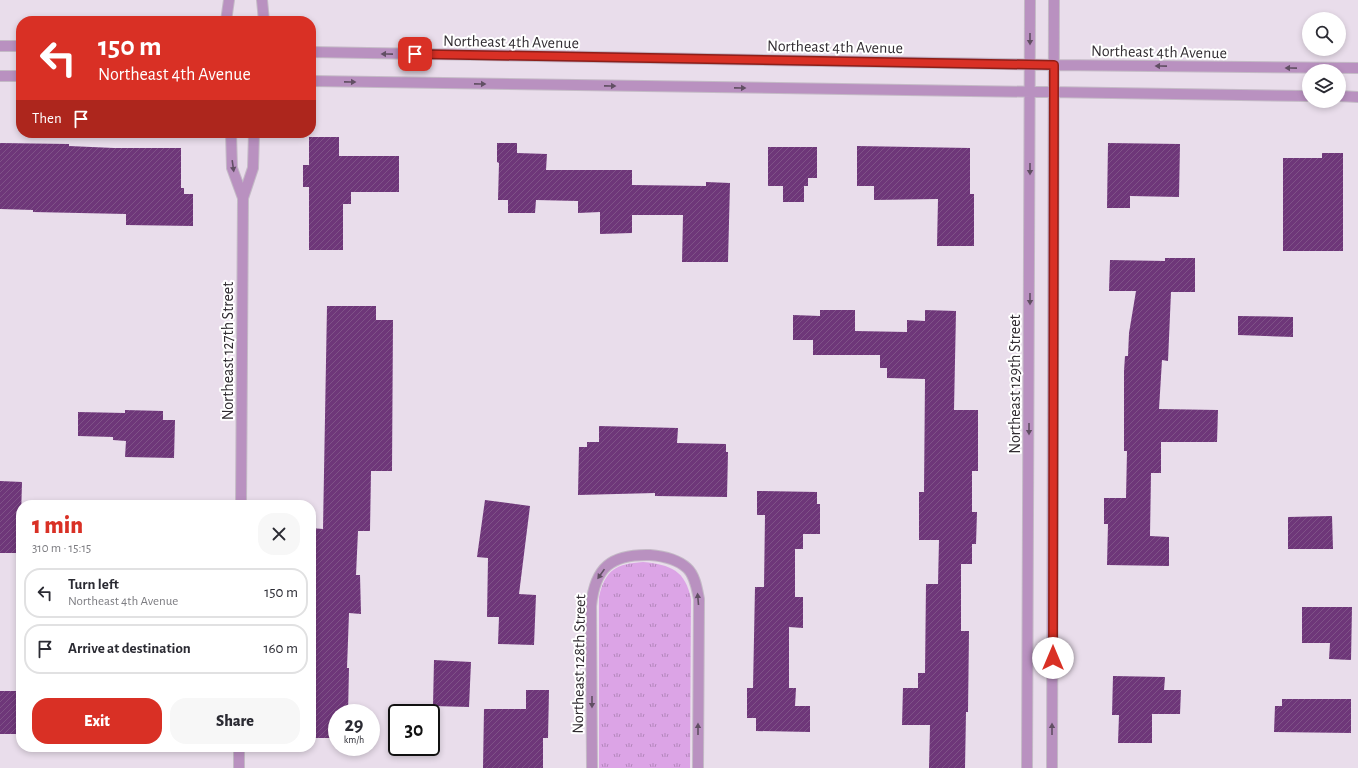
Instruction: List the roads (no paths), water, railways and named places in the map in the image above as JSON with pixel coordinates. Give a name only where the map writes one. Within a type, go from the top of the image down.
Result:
[{"type":"street","points":[[227,16],[229,0]]},
{"type":"street","points":[[262,0],[264,16]]},
{"type":"street","name":"Northeast 129th Street","points":[[1027,768],[1030,0]]},
{"type":"street","points":[[1052,768],[1054,0]]},
{"type":"street","points":[[0,46],[16,46]]},
{"type":"street","name":"Northeast 4th Avenue","points":[[316,52],[1030,65],[1358,68]]},
{"type":"street","points":[[0,76],[16,76]]},
{"type":"street","points":[[316,81],[1302,96]]},
{"type":"street","points":[[1346,96],[1358,97]]},
{"type":"street","name":"Northeast 127th Street","points":[[231,138],[232,168],[243,198]]},
{"type":"street","name":"Northeast 127th Street","points":[[241,500],[243,198],[253,168],[254,138]]},
{"type":"street","name":"Northeast 128th Street","points":[[592,768],[591,606],[593,587],[601,573],[613,561],[630,555],[657,556],[674,560],[688,568],[696,582],[699,599],[698,768]]},
{"type":"street","points":[[239,752],[239,768]]}]
